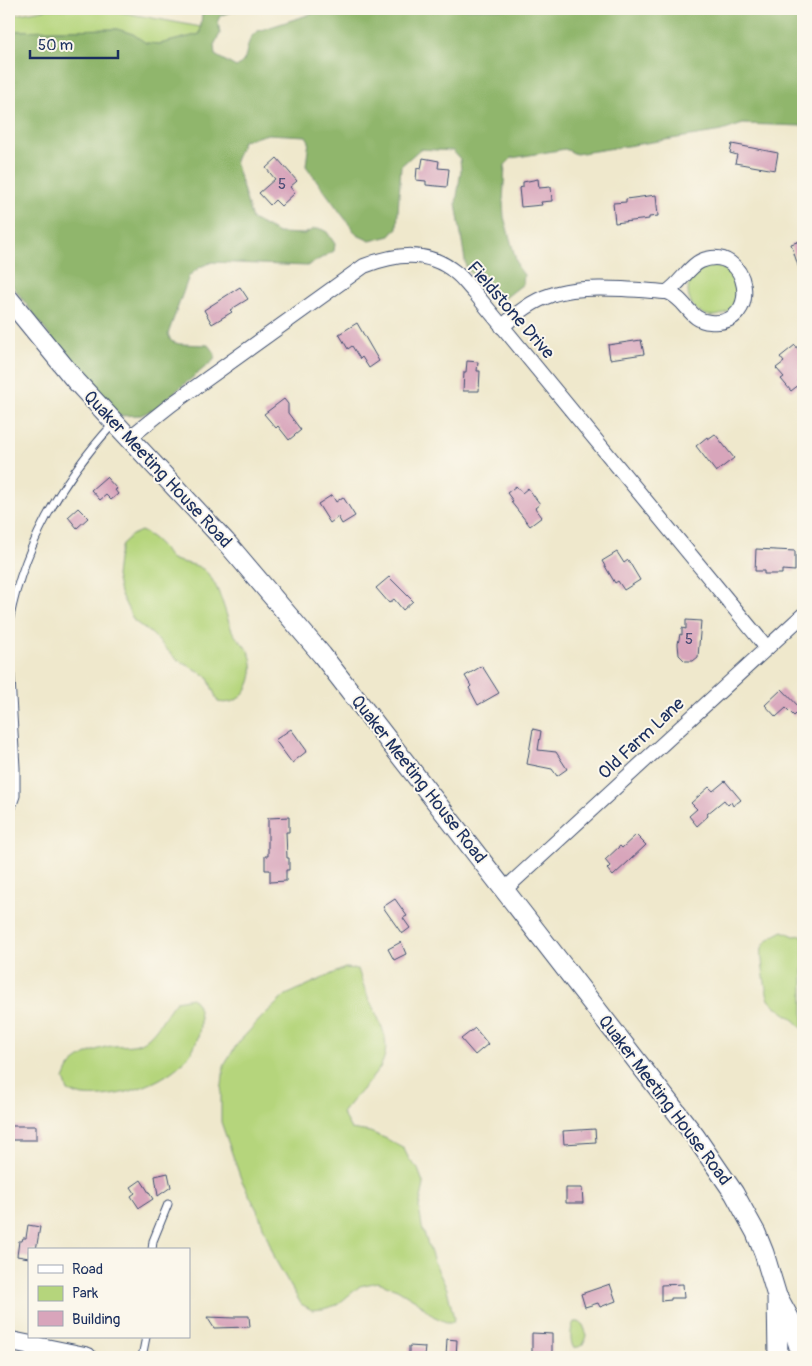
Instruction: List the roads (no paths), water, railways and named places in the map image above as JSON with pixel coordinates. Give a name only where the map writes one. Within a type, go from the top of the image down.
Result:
[{"type":"main road","name":"Quaker Meeting House Road","points":[[9,298],[75,380],[226,542],[288,614],[360,703],[674,1107],[734,1193],[756,1233],[770,1269],[777,1296],[778,1357]]},
{"type":"main road","name":"Quaker Meeting House Road","points":[[777,1296],[791,1322],[802,1357]]},
{"type":"main road","points":[[9,1341],[87,1357]]},
{"type":"street","name":"Fieldstone Drive","points":[[129,438],[172,404],[363,267],[384,258],[404,255],[422,256],[441,262],[457,273],[502,326],[767,648]]},
{"type":"street","points":[[502,326],[530,305],[551,294],[617,290],[667,292],[681,299],[697,318],[709,322],[720,322],[734,316],[743,303],[745,292],[739,272],[725,261],[714,259],[695,265],[674,288],[667,292]]},
{"type":"street","name":"Old Farm Lane","points":[[504,890],[803,614]]},
{"type":"lane","points":[[9,622],[12,606],[30,549],[47,514],[82,462],[115,422]]},
{"type":"lane","points":[[9,643],[16,768],[16,796],[10,813]]},
{"type":"lane","points":[[152,1248],[153,1240],[168,1204]]},
{"type":"lane","points":[[142,1357],[146,1338]]}]
